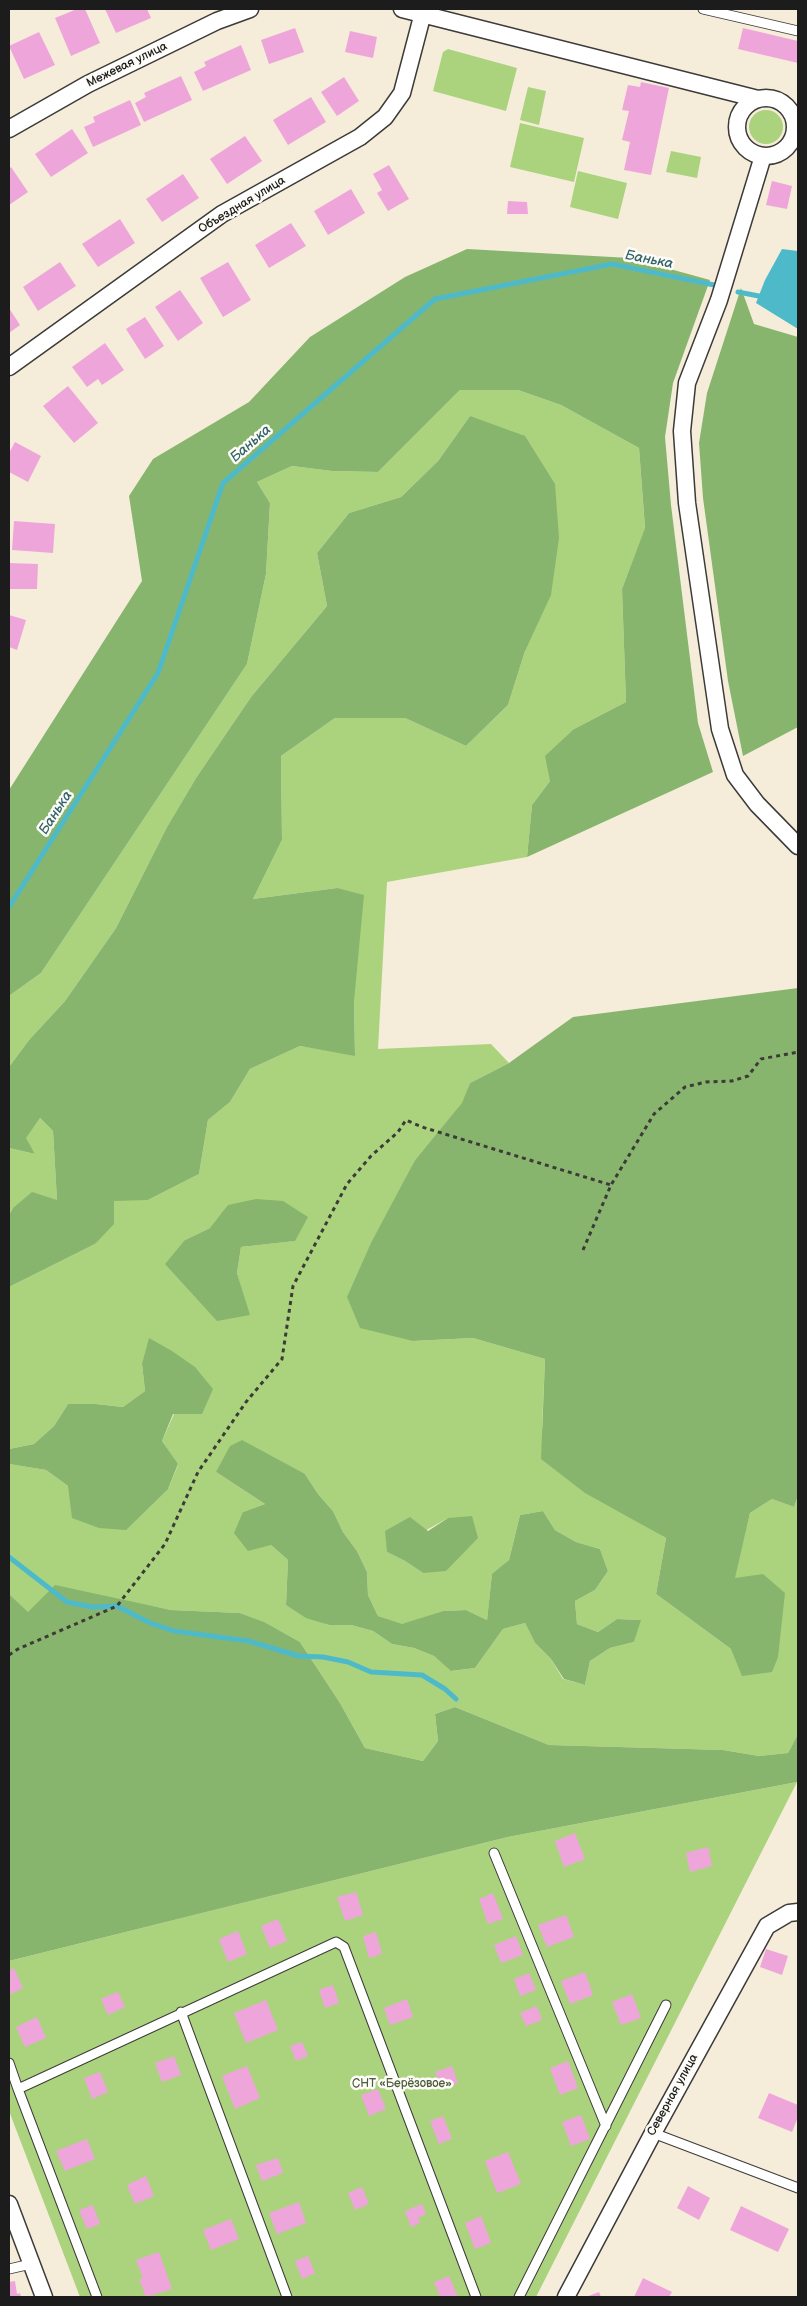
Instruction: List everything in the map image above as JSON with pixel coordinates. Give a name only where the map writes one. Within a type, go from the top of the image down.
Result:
[{"type":"street","name":"Межевая улица","points":[[9,129],[88,84],[217,21],[250,9]]},
{"type":"street","points":[[402,9],[423,12],[758,99],[768,98],[784,104],[797,125],[786,148],[779,153],[763,156],[746,148],[738,133],[739,116],[750,103],[758,99]]},
{"type":"street","name":"Объездная улица","points":[[9,367],[222,214],[360,137],[385,117],[402,93],[423,12]]},
{"type":"street","points":[[763,156],[719,300],[687,383],[682,431],[687,503],[720,729],[735,775],[757,804],[798,846]]},
{"type":"street","name":"Северная улица","points":[[566,2297],[653,2133],[767,1926],[789,1913],[798,1912]]},
{"type":"street","points":[[9,2204],[14,2236],[31,2264],[44,2297]]},
{"type":"lane","points":[[703,9],[798,31]]},
{"type":"lane","points":[[494,1853],[606,2126]]},
{"type":"lane","points":[[18,2089],[332,1942],[340,1943],[344,1947],[476,2297]]},
{"type":"lane","points":[[518,2297],[666,2004]]},
{"type":"lane","points":[[181,2012],[287,2297]]},
{"type":"lane","points":[[9,2063],[97,2297]]},
{"type":"lane","points":[[653,2133],[798,2188]]},
{"type":"lane","points":[[9,2269],[31,2264]]},
{"type":"path","points":[[583,1250],[611,1185],[654,1114],[685,1087],[706,1082],[732,1081],[748,1076],[761,1059],[798,1052]]},
{"type":"path","points":[[9,1655],[18,1649],[117,1606],[165,1544],[198,1472],[246,1402],[282,1359],[293,1286],[346,1184],[371,1156],[398,1132],[406,1120],[422,1128],[611,1185]]},
{"type":"green space","points":[[448,49],[517,68],[506,111],[433,91],[443,52]]},
{"type":"green space","points":[[528,87],[546,91],[539,125],[520,120]]},
{"type":"green space","points":[[766,110],[778,115],[783,127],[778,139],[766,144],[754,139],[749,127],[754,115]]},
{"type":"green space","points":[[520,123],[584,138],[574,182],[510,167]]},
{"type":"green space","points":[[671,151],[701,157],[697,178],[666,172]]},
{"type":"green space","points":[[578,171],[627,183],[618,219],[570,207]]},
{"type":"green space","points":[[467,249],[630,258],[710,280],[673,383],[665,437],[671,505],[698,723],[713,772],[527,857],[532,805],[550,781],[545,756],[574,729],[626,702],[622,589],[645,528],[639,448],[561,405],[518,390],[460,390],[378,472],[332,471],[292,466],[257,482],[270,503],[266,574],[247,664],[41,973],[9,996],[9,790],[142,581],[129,496],[153,459],[249,402],[310,337],[405,277]]},
{"type":"green space","points":[[741,288],[754,324],[798,337],[798,727],[743,756],[728,681],[703,498],[699,443],[707,393]]},
{"type":"green space","points":[[460,390],[518,390],[561,405],[639,448],[645,529],[622,589],[626,702],[574,729],[550,781],[532,805],[527,857],[387,882],[378,1049],[491,1044],[509,1063],[470,1083],[463,1103],[415,1160],[400,1190],[413,1341],[473,1338],[545,1359],[542,1428],[633,1519],[666,1538],[656,1594],[731,1649],[734,1578],[750,1513],[772,1499],[794,1507],[798,1496],[798,1734],[788,1753],[759,1756],[723,1750],[549,1745],[455,1707],[435,1714],[438,1741],[423,1761],[365,1748],[340,1703],[300,1642],[263,1622],[240,1613],[171,1610],[125,1601],[27,1612],[9,1594],[9,1464],[46,1470],[68,1486],[168,1489],[178,1465],[162,1441],[174,1414],[142,1364],[145,1391],[123,1407],[96,1404],[68,1404],[54,1426],[34,1444],[9,1449],[9,1287],[95,1244],[114,1200],[148,1200],[199,1174],[208,1120],[230,1102],[250,1069],[300,1046],[355,1055],[354,1001],[337,888],[253,899],[282,840],[281,756],[335,718],[405,718],[466,746],[508,705],[525,651],[470,416],[438,461],[401,497],[349,513],[317,553],[327,606],[251,697],[196,778],[167,827],[116,928],[65,1001],[29,1040],[9,1067],[9,996],[41,973],[247,664],[266,574],[270,503],[257,482],[292,466],[332,471],[378,472]],"holes":[[[210,1228],[294,1241],[241,1247],[237,1273],[249,1315],[185,1240]],[[216,1472],[305,1474],[318,1494],[333,1511],[343,1532],[357,1551],[367,1572],[368,1595],[378,1616],[402,1625],[443,1611],[466,1610],[487,1620],[492,1575],[509,1560],[520,1515],[543,1511],[555,1530],[576,1542],[600,1549],[608,1571],[595,1590],[575,1601],[577,1624],[598,1632],[617,1619],[640,1620],[634,1642],[610,1648],[590,1661],[585,1685],[563,1679],[551,1659],[535,1643],[525,1623],[503,1629],[475,1668],[452,1671],[434,1656],[414,1648],[392,1644],[373,1631],[351,1625],[328,1625],[286,1605],[288,1560],[271,1545],[243,1512],[265,1504]],[[448,1518],[423,1573],[387,1552]]]},
{"type":"green space","points":[[470,416],[525,436],[555,484],[559,538],[551,595],[525,651],[508,705],[466,746],[405,718],[335,718],[281,756],[282,840],[253,899],[337,888],[364,895],[354,1001],[355,1056],[300,1046],[250,1069],[230,1102],[208,1120],[199,1174],[148,1200],[114,1201],[114,1224],[95,1244],[9,1287],[9,1215],[13,1208],[32,1192],[57,1200],[53,1131],[40,1118],[26,1138],[35,1154],[9,1148],[9,1067],[29,1040],[65,1001],[116,928],[167,827],[196,778],[251,697],[327,606],[317,553],[349,513],[401,497],[438,461]]},
{"type":"green space","points":[[798,988],[798,1496],[794,1507],[772,1499],[750,1513],[735,1578],[763,1574],[785,1593],[778,1657],[772,1672],[742,1676],[731,1649],[656,1594],[666,1538],[585,1493],[541,1459],[545,1359],[473,1338],[413,1341],[360,1328],[347,1297],[371,1243],[415,1160],[462,1103],[470,1083],[509,1063],[573,1017]]},
{"type":"green space","points":[[40,1118],[53,1131],[57,1200],[13,1208],[9,1215],[9,1148],[35,1154],[25,1138]]},
{"type":"green space","points":[[256,1199],[283,1201],[308,1217],[295,1241],[241,1247],[237,1273],[250,1315],[217,1321],[165,1264],[185,1240],[210,1228],[228,1205]]},
{"type":"green space","points":[[149,1338],[195,1367],[213,1389],[202,1414],[173,1414],[162,1441],[178,1464],[168,1489],[126,1530],[99,1528],[72,1518],[68,1486],[46,1470],[9,1464],[9,1449],[34,1444],[54,1426],[68,1404],[96,1404],[123,1407],[145,1391],[142,1364]]},
{"type":"green space","points":[[242,1440],[305,1474],[318,1494],[333,1511],[343,1532],[357,1551],[367,1572],[368,1595],[378,1616],[402,1624],[443,1611],[466,1610],[487,1620],[492,1574],[509,1560],[520,1515],[543,1511],[555,1530],[576,1542],[600,1549],[608,1571],[595,1590],[575,1601],[577,1624],[598,1632],[617,1619],[641,1620],[634,1642],[610,1648],[590,1661],[585,1685],[564,1679],[551,1659],[535,1643],[525,1623],[503,1629],[475,1668],[451,1671],[434,1656],[414,1648],[392,1644],[373,1631],[351,1625],[329,1625],[306,1618],[286,1605],[288,1560],[271,1545],[248,1551],[234,1533],[243,1512],[265,1504],[216,1472],[230,1446]]},
{"type":"green space","points":[[472,1516],[478,1538],[446,1571],[423,1573],[387,1552],[385,1531],[410,1517],[428,1531],[448,1518]]},
{"type":"green space","points":[[55,1585],[171,1610],[240,1613],[264,1622],[300,1642],[340,1703],[365,1748],[423,1761],[438,1741],[435,1714],[455,1707],[549,1745],[723,1750],[759,1756],[788,1753],[798,1734],[798,1779],[797,1782],[508,1837],[9,1961],[9,1594],[28,1612]]},
{"type":"green space","name":"СНТ «Берёзовое»","points":[[797,1782],[536,2297],[80,2297],[9,2111],[9,1961],[508,1837]]},
{"type":"water","points":[[782,249],[798,251],[798,329],[756,303],[765,280]]},
{"type":"building","points":[[77,9],[85,9],[100,43],[71,56],[55,18]]},
{"type":"building","points":[[105,9],[147,9],[151,18],[116,33]]},
{"type":"building","points":[[295,28],[304,52],[269,64],[261,40]]},
{"type":"building","points":[[743,28],[798,41],[798,63],[738,49]]},
{"type":"building","points":[[350,31],[377,37],[373,58],[345,52]]},
{"type":"building","points":[[39,32],[55,65],[24,79],[9,46]]},
{"type":"building","points":[[241,45],[251,70],[203,91],[194,72],[206,66],[204,62]]},
{"type":"building","points":[[181,76],[192,100],[144,122],[135,103],[146,97],[144,93]]},
{"type":"building","points":[[344,77],[359,101],[337,116],[321,92]]},
{"type":"building","points":[[641,82],[669,88],[651,175],[624,170],[630,142],[622,140],[629,111],[622,110],[628,85],[640,87]]},
{"type":"building","points":[[311,97],[326,122],[288,145],[273,120]]},
{"type":"building","points":[[130,100],[141,125],[93,147],[84,127],[95,122],[93,117]]},
{"type":"building","points":[[72,129],[88,153],[51,177],[35,154]]},
{"type":"building","points":[[245,136],[262,161],[227,184],[210,159]]},
{"type":"building","points":[[389,165],[409,199],[388,211],[377,193],[382,190],[373,174]]},
{"type":"building","points":[[11,167],[28,192],[9,205],[9,169]]},
{"type":"building","points":[[183,174],[199,198],[162,222],[146,199]]},
{"type":"building","points":[[772,181],[792,186],[787,209],[766,205]]},
{"type":"building","points":[[351,189],[365,213],[328,235],[314,211]]},
{"type":"building","points":[[508,201],[527,202],[528,214],[507,214]]},
{"type":"building","points":[[120,219],[135,243],[98,267],[82,244]]},
{"type":"building","points":[[291,223],[306,246],[269,268],[255,245]]},
{"type":"building","points":[[60,262],[76,286],[38,311],[23,287]]},
{"type":"building","points":[[228,262],[251,300],[223,317],[200,278]]},
{"type":"building","points":[[180,290],[203,323],[178,341],[155,307]]},
{"type":"building","points":[[9,308],[20,325],[9,333]]},
{"type":"building","points":[[145,317],[164,346],[145,359],[126,329]]},
{"type":"building","points":[[105,343],[124,370],[102,385],[98,379],[87,387],[72,367]]},
{"type":"building","points":[[68,386],[98,423],[74,443],[43,406]]},
{"type":"building","points":[[15,442],[41,456],[28,482],[9,472],[9,453]]},
{"type":"building","points":[[14,521],[55,524],[53,553],[12,550]]},
{"type":"building","points":[[9,563],[38,564],[37,589],[9,589]]},
{"type":"building","points":[[9,615],[26,620],[17,650],[9,647]]},
{"type":"building","points":[[575,1833],[585,1859],[564,1867],[555,1841]]},
{"type":"building","points":[[708,1847],[712,1866],[690,1872],[686,1853]]},
{"type":"building","points":[[356,1892],[363,1915],[345,1921],[337,1897]]},
{"type":"building","points":[[493,1893],[503,1919],[488,1924],[479,1899]]},
{"type":"building","points":[[566,1915],[574,1937],[547,1947],[538,1925]]},
{"type":"building","points":[[278,1919],[287,1941],[270,1948],[261,1926]]},
{"type":"building","points":[[238,1931],[247,1954],[228,1962],[219,1939]]},
{"type":"building","points":[[376,1932],[382,1954],[369,1958],[363,1936]]},
{"type":"building","points":[[516,1936],[523,1955],[501,1963],[494,1945]]},
{"type":"building","points":[[766,1949],[788,1956],[782,1975],[760,1967]]},
{"type":"building","points":[[14,1968],[23,1988],[9,1995],[9,1971]]},
{"type":"building","points":[[585,1972],[593,1995],[570,2004],[561,1981]]},
{"type":"building","points":[[529,1973],[536,1990],[520,1996],[514,1979]]},
{"type":"building","points":[[333,1985],[339,2003],[325,2008],[319,1990]]},
{"type":"building","points":[[118,1992],[125,2007],[108,2015],[101,1999]]},
{"type":"building","points":[[632,1994],[641,2018],[621,2025],[612,2002]]},
{"type":"building","points":[[407,1999],[413,2017],[390,2025],[384,2008]]},
{"type":"building","points":[[266,2000],[278,2030],[246,2043],[234,2013]]},
{"type":"building","points":[[537,2006],[542,2020],[526,2026],[520,2013]]},
{"type":"building","points":[[37,2017],[46,2038],[25,2047],[16,2027]]},
{"type":"building","points":[[302,2042],[308,2056],[296,2061],[290,2046]]},
{"type":"building","points":[[174,2056],[181,2075],[162,2082],[155,2063]]},
{"type":"building","points":[[568,2061],[578,2088],[560,2095],[550,2068]]},
{"type":"building","points":[[247,2066],[260,2098],[235,2109],[222,2076]]},
{"type":"building","points":[[452,2066],[458,2083],[442,2089],[435,2072]]},
{"type":"building","points":[[100,2072],[108,2092],[92,2099],[84,2078]]},
{"type":"building","points":[[378,2089],[386,2109],[369,2116],[361,2095]]},
{"type":"building","points":[[769,2093],[798,2105],[798,2117],[792,2132],[758,2118]]},
{"type":"building","points":[[581,2115],[590,2139],[571,2146],[562,2122]]},
{"type":"building","points":[[443,2116],[452,2139],[439,2144],[430,2121]]},
{"type":"building","points":[[87,2139],[95,2159],[65,2171],[56,2151]]},
{"type":"building","points":[[508,2152],[521,2184],[497,2193],[485,2161]]},
{"type":"building","points":[[278,2158],[283,2173],[262,2181],[256,2165]]},
{"type":"building","points":[[146,2176],[154,2196],[135,2204],[127,2185]]},
{"type":"building","points":[[688,2186],[710,2198],[699,2220],[677,2208]]},
{"type":"building","points":[[362,2187],[369,2204],[355,2210],[348,2193]]},
{"type":"building","points":[[299,2202],[306,2223],[277,2234],[269,2213]]},
{"type":"building","points":[[422,2204],[426,2214],[418,2218],[420,2223],[411,2227],[405,2211]]},
{"type":"building","points":[[93,2205],[100,2224],[87,2229],[79,2210]]},
{"type":"building","points":[[741,2206],[789,2229],[778,2252],[730,2230]]},
{"type":"building","points":[[481,2216],[491,2243],[475,2249],[465,2223]]},
{"type":"building","points":[[231,2219],[239,2239],[211,2250],[203,2230]]},
{"type":"building","points":[[159,2252],[172,2289],[146,2297],[139,2279],[143,2278],[136,2260]]},
{"type":"building","points":[[308,2256],[315,2273],[302,2279],[295,2261]]},
{"type":"building","points":[[449,2276],[458,2297],[440,2297],[434,2282]]},
{"type":"building","points":[[643,2278],[672,2292],[669,2297],[634,2297]]},
{"type":"building","points":[[15,2281],[17,2294],[20,2293],[21,2297],[9,2297],[9,2282]]},
{"type":"building","points":[[599,2292],[601,2297],[586,2297]]},
{"type":"waterway","name":"Банька","points":[[9,907],[158,673],[223,483],[435,299],[612,264],[719,286]]},
{"type":"waterway","name":"Банька","points":[[738,292],[764,297]]},
{"type":"waterway","points":[[9,1557],[67,1602],[92,1607],[117,1606],[150,1623],[174,1631],[248,1641],[299,1656],[323,1657],[348,1662],[371,1672],[422,1675],[445,1689],[456,1699]]}]
